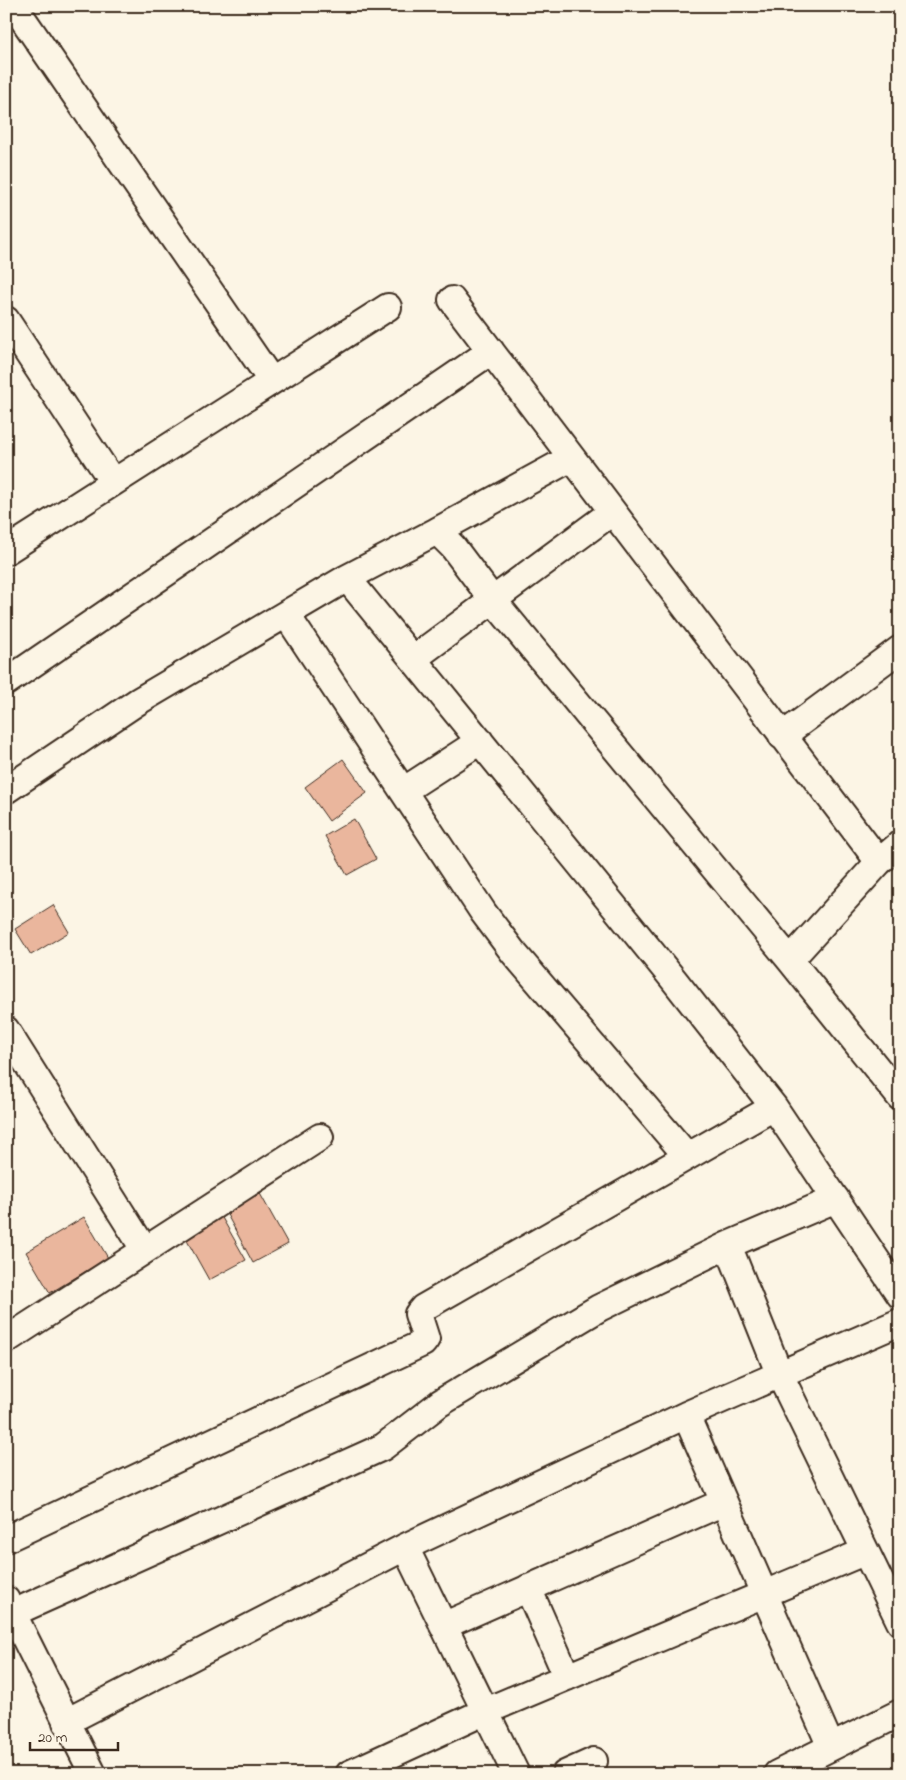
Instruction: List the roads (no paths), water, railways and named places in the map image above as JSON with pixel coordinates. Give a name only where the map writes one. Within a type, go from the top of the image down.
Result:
[{"type":"street","points":[[14,6],[271,380]]},
{"type":"street","points":[[452,300],[879,862]]},
{"type":"street","points":[[6,551],[388,307]]},
{"type":"street","points":[[6,320],[113,482]]},
{"type":"street","points":[[6,682],[490,351]]},
{"type":"street","points":[[6,790],[137,702],[347,578],[437,532],[571,458]]},
{"type":"street","points":[[413,659],[612,512]]},
{"type":"street","points":[[437,532],[453,547],[492,599],[790,960],[900,1097]]},
{"type":"street","points":[[347,578],[674,980],[774,1108],[900,1295]]},
{"type":"street","points":[[286,614],[483,912],[513,952],[687,1156]]},
{"type":"street","points":[[782,736],[900,648]]},
{"type":"street","points":[[403,791],[480,742]]},
{"type":"street","points":[[790,960],[879,862],[900,844]]},
{"type":"street","points":[[6,1030],[144,1249]]},
{"type":"street","points":[[6,1540],[423,1343],[426,1339],[418,1314],[423,1308],[774,1108]]},
{"type":"street","points":[[6,1340],[320,1137]]},
{"type":"street","points":[[93,1774],[10,1607],[383,1448],[440,1403],[591,1313],[728,1245],[836,1199]]},
{"type":"street","points":[[728,1245],[779,1373],[864,1552],[900,1622]]},
{"type":"street","points":[[66,1722],[405,1547],[686,1415],[900,1322]]},
{"type":"street","points":[[686,1415],[832,1747]]},
{"type":"street","points":[[443,1626],[724,1502]]},
{"type":"street","points":[[405,1547],[516,1774]]},
{"type":"street","points":[[349,1774],[486,1711],[864,1552]]},
{"type":"street","points":[[528,1588],[567,1677]]},
{"type":"street","points":[[777,1774],[900,1713]]},
{"type":"street","points":[[565,1774],[594,1761]]}]
